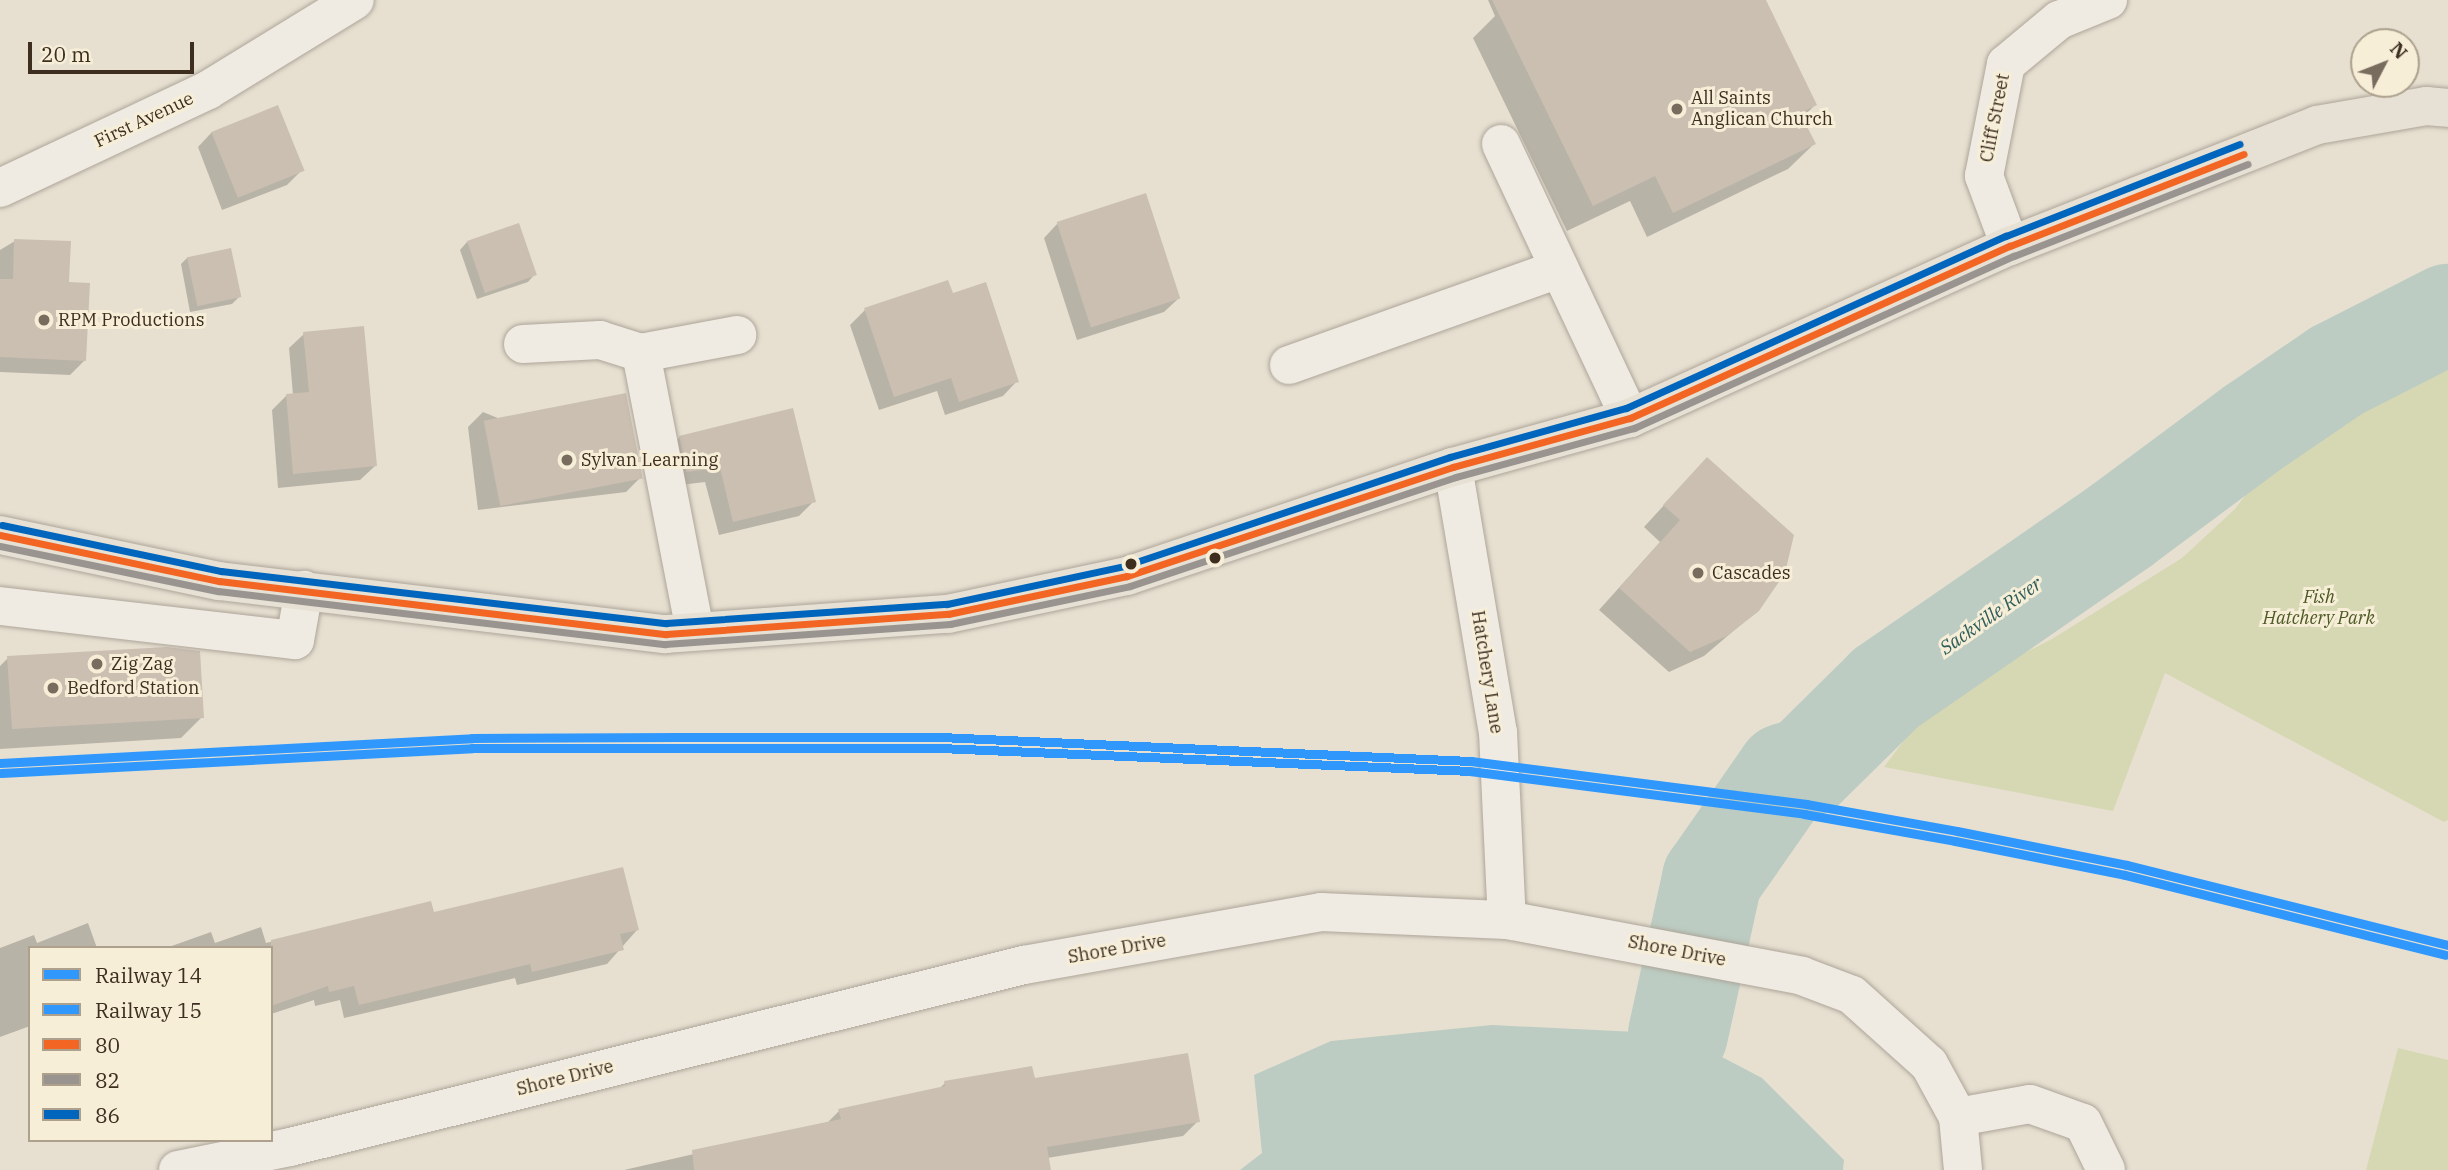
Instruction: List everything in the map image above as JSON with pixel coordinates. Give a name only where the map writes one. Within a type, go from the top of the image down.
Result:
[{"type":"main road","points":[[0,535],[219,580],[666,634],[948,614],[1127,576],[1453,467],[1630,418],[2010,246],[2317,125],[2426,106],[2448,108]]},
{"type":"street","name":"First Avenue","points":[[0,188],[208,90],[355,0]]},
{"type":"street","name":"Cliff Street","points":[[2010,246],[1984,176],[2006,64],[2059,20],[2108,0]]},
{"type":"street","points":[[1501,144],[1630,418]]},
{"type":"street","points":[[1289,365],[1559,269]]},
{"type":"street","points":[[523,344],[600,340],[641,353],[737,335]]},
{"type":"street","points":[[641,353],[695,631]]},
{"type":"street","name":"Hatchery Lane","points":[[1453,467],[1498,732],[1507,920]]},
{"type":"street","points":[[0,606],[295,639],[304,590]]},
{"type":"street","name":"Shore Drive","points":[[178,1170],[290,1147],[1024,965],[1321,912],[1507,920],[1594,934],[1802,976],[1852,995],[1884,1020],[1929,1065],[1958,1117],[1963,1170]]},
{"type":"street","points":[[1958,1117],[2030,1104],[2083,1123],[2106,1170]]},
{"type":"green space","name":"Fish Hatchery Park","points":[[2448,313],[2448,820],[2444,822],[2165,673],[2113,811],[1884,767],[1908,735],[1962,685],[2052,639],[2182,558],[2235,509],[2294,431],[2337,388],[2393,341],[2433,328]]},
{"type":"green space","points":[[2398,1048],[2448,1060],[2448,1170],[2366,1170]]},
{"type":"shaded area","points":[[1492,1025],[1678,1034],[1762,1078],[1844,1160],[1843,1170],[1240,1170],[1262,1153],[1254,1075],[1331,1041]]},
{"type":"building","name":"All Saints Anglican Church","points":[[1492,0],[1766,0],[1817,105],[1800,113],[1816,144],[1673,213],[1655,176],[1593,206]]},
{"type":"building","points":[[278,105],[305,171],[238,198],[211,132]]},
{"type":"building","points":[[1146,193],[1180,299],[1091,328],[1057,222]]},
{"type":"building","points":[[519,223],[537,275],[485,293],[467,241]]},
{"type":"building","name":"RPM Productions","points":[[14,239],[71,241],[69,282],[90,283],[86,361],[0,357],[0,279],[13,279]]},
{"type":"building","points":[[231,248],[241,297],[197,306],[187,257]]},
{"type":"building","points":[[948,280],[953,293],[986,282],[1019,382],[959,402],[951,378],[894,397],[864,308]]},
{"type":"building","points":[[364,326],[377,466],[293,474],[286,394],[309,392],[303,332]]},
{"type":"building","points":[[626,393],[643,478],[500,506],[484,421]]},
{"type":"building","points":[[793,408],[816,502],[733,522],[720,468],[686,472],[679,436]]},
{"type":"building","points":[[1707,457],[1794,535],[1785,573],[1759,611],[1727,636],[1690,652],[1619,588],[1680,520],[1663,505]]},
{"type":"building","points":[[167,647],[200,651],[204,718],[12,729],[7,656]]},
{"type":"building","points":[[623,867],[639,930],[620,934],[624,950],[532,972],[530,964],[359,1005],[354,986],[329,992],[328,986],[273,1005],[271,940],[431,901],[434,912]]},
{"type":"building","points":[[1188,1053],[1200,1122],[1047,1147],[1051,1170],[694,1170],[692,1150],[841,1119],[838,1109],[945,1086],[944,1081],[1032,1066],[1035,1078]]},
{"type":"waterway","name":"Sackville River","points":[[1678,1034],[1712,879],[1786,773],[1806,767],[1886,688],[2122,525],[2254,427],[2336,371],[2448,314]]},
{"type":"rail line","name":"14","points":[[0,763],[472,738],[679,737],[940,737],[1471,761],[1806,804],[1957,831],[2127,865],[2448,945]]},
{"type":"rail line","name":"15","points":[[1,773],[472,748],[940,748],[1470,771],[1804,814],[1955,841],[2125,875],[2445,955]]},
{"type":"transit line","name":"86","points":[[2,525],[221,571],[666,623],[947,604],[1124,566],[1450,457],[1626,408],[2006,236],[2240,144]]},
{"type":"transit line","name":"80","points":[[0,535],[219,581],[666,634],[948,614],[1127,576],[1453,467],[1630,418],[2010,246],[2244,154]]},
{"type":"transit line","name":"82","points":[[0,546],[218,591],[665,644],[950,624],[1130,586],[1456,477],[1634,428],[2014,256],[2248,164]]},
{"type":"place","name":"All Saints Anglican Church","points":[[1677,109]]},
{"type":"place","name":"RPM Productions","points":[[44,320]]},
{"type":"place","name":"Sylvan Learning","points":[[567,460]]},
{"type":"place","name":"Cascades","points":[[1698,573]]},
{"type":"place","name":"Zig Zag","points":[[97,664]]},
{"type":"place","name":"Bedford Station","points":[[53,688]]}]
